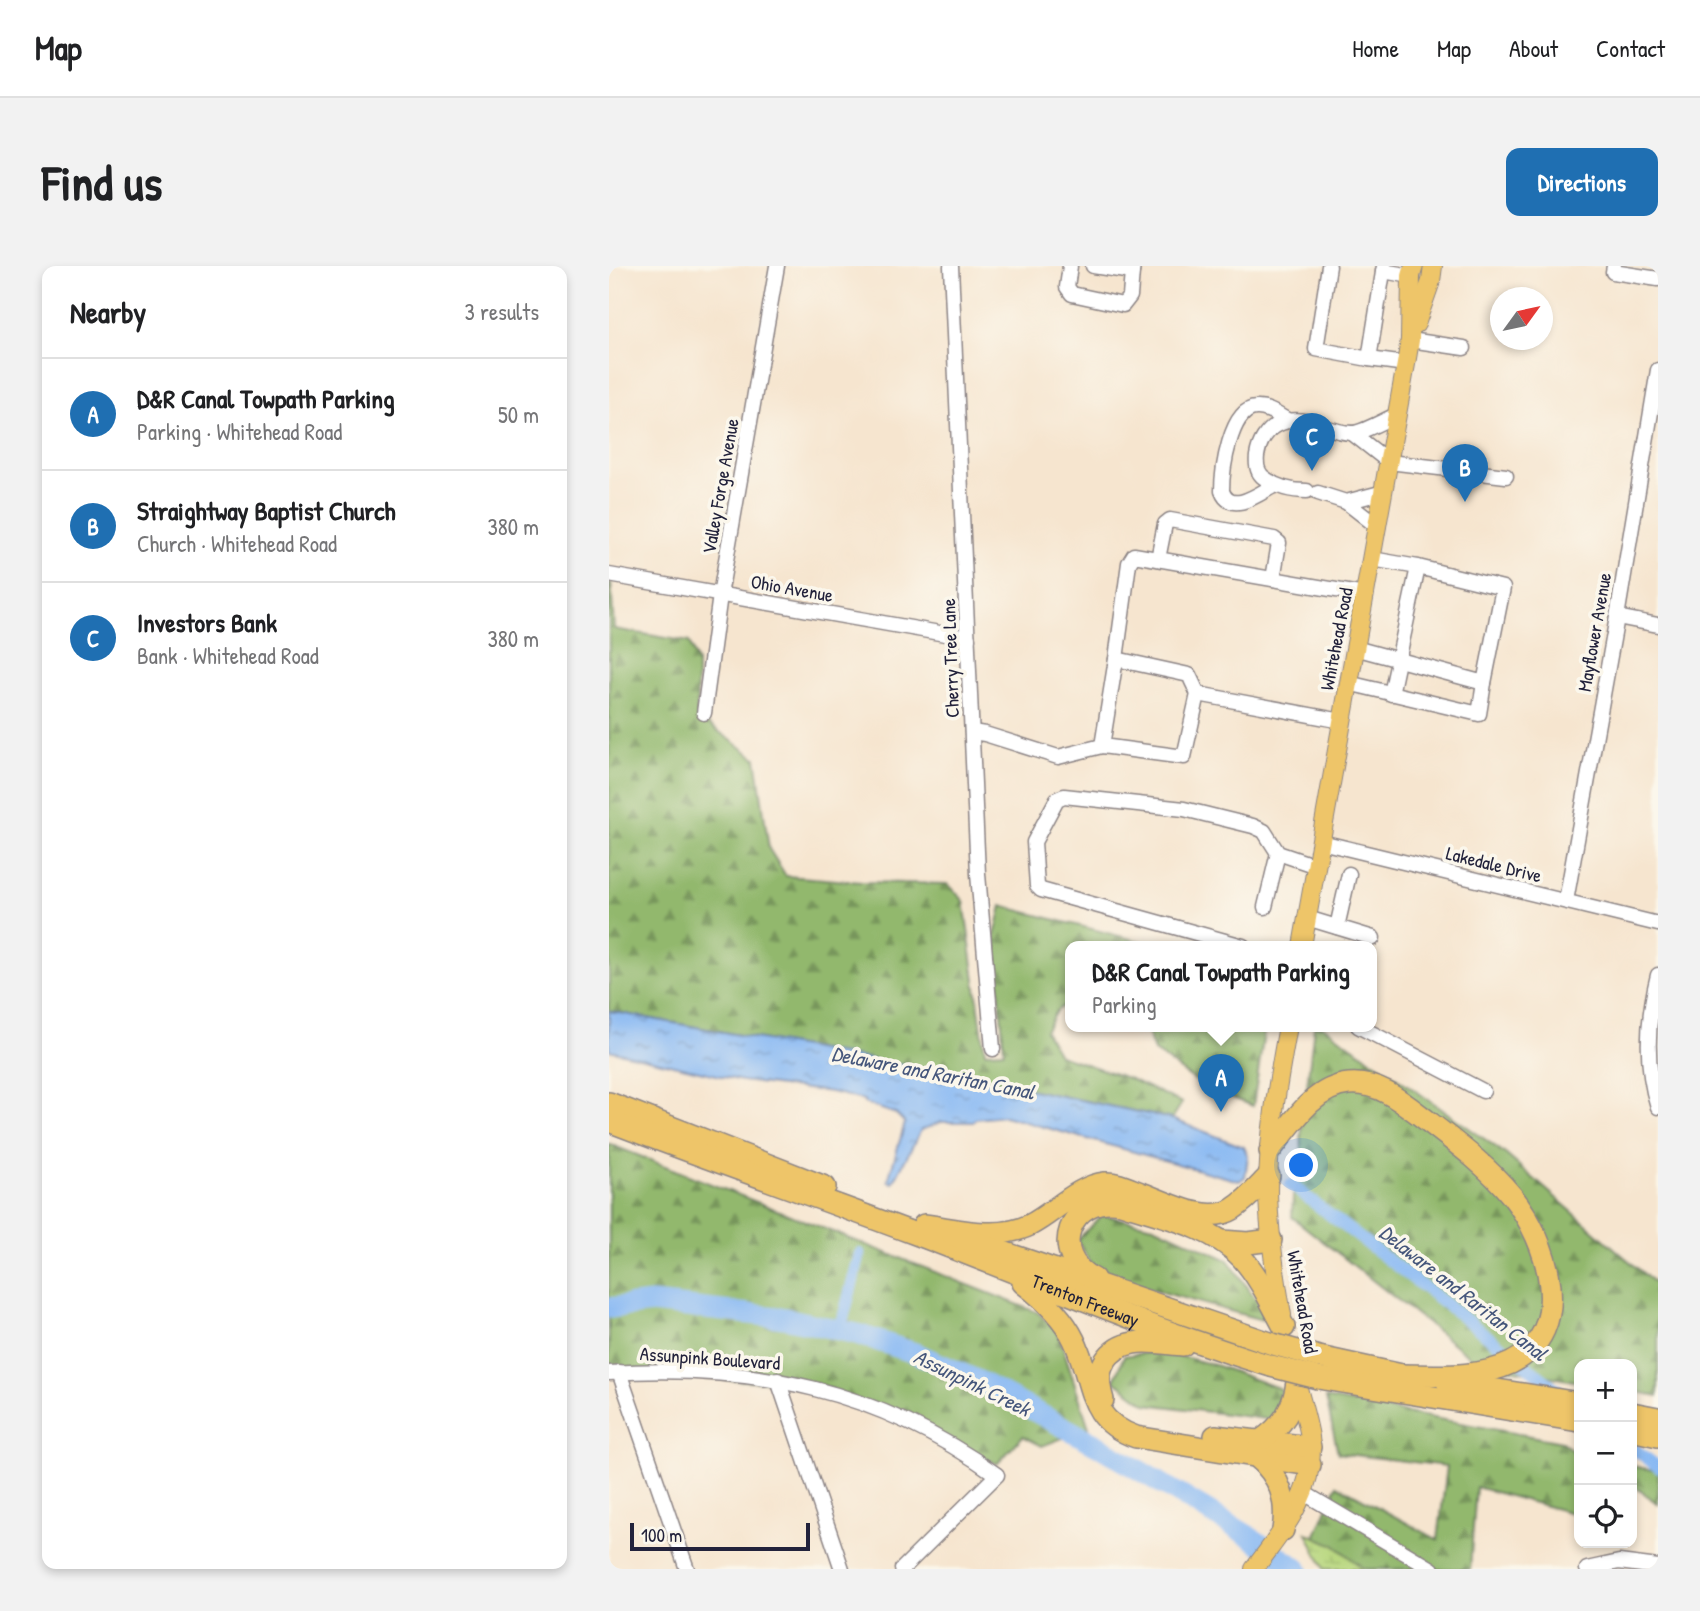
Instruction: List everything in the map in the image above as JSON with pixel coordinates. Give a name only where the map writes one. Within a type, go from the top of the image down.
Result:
[{"type":"highway","points":[[924,1225],[985,1233],[1017,1230],[1084,1190],[1102,1184],[1124,1187],[1210,1215],[1231,1210],[1266,1174],[1298,1115],[1322,1093],[1348,1084],[1376,1087],[1406,1105],[1475,1157],[1513,1198],[1536,1237],[1546,1263],[1551,1291],[1549,1318],[1537,1343],[1524,1356],[1509,1364],[1486,1388]]},
{"type":"highway","name":"Trenton Freeway","points":[[609,1103],[924,1225],[1124,1294],[1278,1336],[1311,1372],[1400,1375],[1574,1402]]},
{"type":"highway","name":"Trenton Freeway","points":[[609,1121],[913,1233],[1206,1346],[1271,1366],[1486,1388],[1574,1420]]},
{"type":"highway","points":[[1124,1294],[1086,1275],[1071,1258],[1068,1235],[1072,1224],[1086,1208],[1096,1203],[1121,1203],[1200,1230],[1222,1241],[1241,1257],[1258,1278],[1278,1336]]},
{"type":"highway","points":[[1222,1241],[1248,1243],[1271,1240]]},
{"type":"highway","points":[[1008,1271],[1037,1294],[1066,1325],[1078,1350],[1094,1403],[1111,1425],[1136,1437],[1310,1456]]},
{"type":"highway","points":[[1206,1346],[1128,1343],[1117,1349],[1102,1366],[1099,1389],[1103,1400],[1110,1410],[1129,1422],[1258,1449],[1281,1488],[1285,1503],[1281,1532]]},
{"type":"highway","points":[[1258,1449],[1289,1412],[1311,1372]]},
{"type":"highway","points":[[1637,1414],[1658,1418]]},
{"type":"highway","points":[[1637,1431],[1658,1436]]},
{"type":"main road","name":"Whitehead Road","points":[[1410,340],[1431,281],[1433,266]]},
{"type":"main road","name":"Whitehead Road","points":[[1303,941],[1410,340],[1413,271]]},
{"type":"main road","name":"Whitehead Road","points":[[1254,1569],[1292,1518],[1304,1493],[1310,1456],[1311,1372],[1278,1336],[1266,1174],[1274,1100],[1287,1032]]},
{"type":"street","name":"Valley Forge Avenue","points":[[703,713],[720,595],[777,266]]},
{"type":"street","name":"Cherry Tree Lane","points":[[951,266],[978,874],[993,1048]]},
{"type":"street","points":[[1070,266],[1067,287],[1072,295],[1123,305],[1130,296],[1133,269],[1093,266]]},
{"type":"street","points":[[1329,266],[1316,349],[1406,364]]},
{"type":"street","points":[[1614,266],[1613,272],[1658,279]]},
{"type":"street","points":[[1369,359],[1384,269],[1413,271]]},
{"type":"street","points":[[1410,340],[1464,348]]},
{"type":"street","name":"Mayflower Avenue","points":[[1566,901],[1658,370]]},
{"type":"street","points":[[1275,485],[1238,503],[1230,502],[1222,491],[1230,439],[1239,418],[1249,410],[1259,408],[1287,420]]},
{"type":"street","points":[[1352,433],[1396,415]]},
{"type":"street","points":[[1378,527],[1346,502],[1312,492],[1294,491],[1275,485],[1260,475],[1256,463],[1258,450],[1270,430],[1287,420],[1299,419],[1352,433],[1389,462],[1506,476]]},
{"type":"street","points":[[1346,502],[1384,492]]},
{"type":"street","points":[[1158,559],[1165,524],[1170,520],[1274,539],[1279,543],[1273,579]]},
{"type":"street","points":[[1101,746],[1129,563],[1134,555],[1365,595]]},
{"type":"street","points":[[1348,683],[1479,714],[1503,588],[1418,567],[1372,559]]},
{"type":"street","points":[[1391,694],[1418,567]]},
{"type":"street","name":"Ohio Avenue","points":[[609,575],[968,638]]},
{"type":"street","points":[[1617,617],[1658,625]]},
{"type":"street","points":[[1355,648],[1484,683]]},
{"type":"street","points":[[972,732],[1058,757],[1101,746],[1184,757],[1198,694],[1189,676],[1116,659]]},
{"type":"street","points":[[1198,694],[1342,721]]},
{"type":"street","points":[[1225,941],[1041,891],[1037,886],[1034,842],[1057,799],[1064,796],[1184,809],[1253,826],[1264,831],[1278,853],[1316,866]]},
{"type":"street","name":"Lakedale Drive","points":[[1321,842],[1658,924]]},
{"type":"street","points":[[1265,907],[1278,853]]},
{"type":"street","points":[[1337,927],[1349,874]]},
{"type":"street","points":[[1307,918],[1373,938]]},
{"type":"street","points":[[1658,975],[1650,1006],[1648,1034],[1649,1062],[1658,1105]]},
{"type":"street","points":[[1370,1032],[1483,1091]]},
{"type":"street","points":[[614,1373],[687,1569]]},
{"type":"street","name":"Assunpink Boulevard","points":[[614,1373],[735,1375],[778,1380],[845,1396],[898,1416],[940,1437],[997,1475],[902,1569]]},
{"type":"street","points":[[778,1380],[842,1569]]},
{"type":"street","points":[[1304,1493],[1432,1569]]},
{"type":"street","points":[[1587,1569],[1619,1562],[1658,1567]]},
{"type":"green space","points":[[611,582],[614,629],[689,642],[697,663],[697,716],[756,758],[769,849],[786,876],[862,882],[948,884],[964,901],[985,1052],[1004,1051],[995,935],[1002,906],[1138,941],[1065,941],[1065,1005],[1056,1011],[1045,1031],[1059,1055],[1130,1079],[1182,1103],[1172,1119],[999,1083],[609,1011]]},
{"type":"green space","points":[[1147,1032],[1264,1032],[1253,1106],[1203,1086],[1154,1051]]},
{"type":"green space","points":[[1313,1032],[1332,1032],[1503,1152],[1658,1286],[1658,1396],[1637,1392],[1637,1359],[1574,1359],[1574,1381],[1478,1363],[1292,1217],[1294,1176],[1303,1178],[1301,1137]]},
{"type":"green space","points":[[609,1144],[1037,1312],[1058,1332],[1089,1428],[1042,1446],[1023,1436],[997,1464],[822,1385],[609,1373]]},
{"type":"green space","points":[[1102,1215],[1154,1226],[1228,1260],[1262,1308],[1262,1320],[1097,1274],[1077,1240]]},
{"type":"green space","points":[[1160,1351],[1215,1365],[1281,1389],[1274,1420],[1146,1404],[1114,1380],[1124,1356]]},
{"type":"green space","points":[[1326,1398],[1562,1442],[1574,1452],[1574,1514],[1476,1487],[1470,1569],[1364,1569],[1334,1545],[1315,1537],[1337,1485],[1438,1540],[1447,1466],[1338,1453]]},
{"type":"green space","points":[[1637,1467],[1658,1471],[1658,1504],[1637,1488]]},
{"type":"green space","points":[[1307,1533],[1334,1545],[1364,1569],[1324,1569]]},
{"type":"water","points":[[609,1011],[999,1083],[1172,1119],[1244,1147],[1248,1156],[1245,1177],[1239,1181],[1004,1116],[975,1119],[973,1122],[941,1122],[921,1130],[893,1183],[888,1181],[905,1123],[896,1114],[864,1103],[864,1100],[831,1092],[742,1081],[609,1050]]},
{"type":"waterway","name":"Delaware and Raritan Canal","points":[[1291,1185],[1568,1398]]},
{"type":"waterway","points":[[840,1330],[860,1254]]},
{"type":"waterway","name":"Assunpink Creek","points":[[609,1308],[652,1303],[785,1318],[857,1334],[918,1354],[979,1381],[1097,1445],[1249,1536],[1298,1569]]},
{"type":"waterway","name":"Delaware and Raritan Canal","points":[[1637,1451],[1658,1467]]},
{"type":"place","name":"Investors Bank","points":[[1312,471]]},
{"type":"place","name":"Straightway Baptist Church","points":[[1465,502]]},
{"type":"place","name":"D&R Canal Towpath Parking","points":[[1221,1112]]}]
